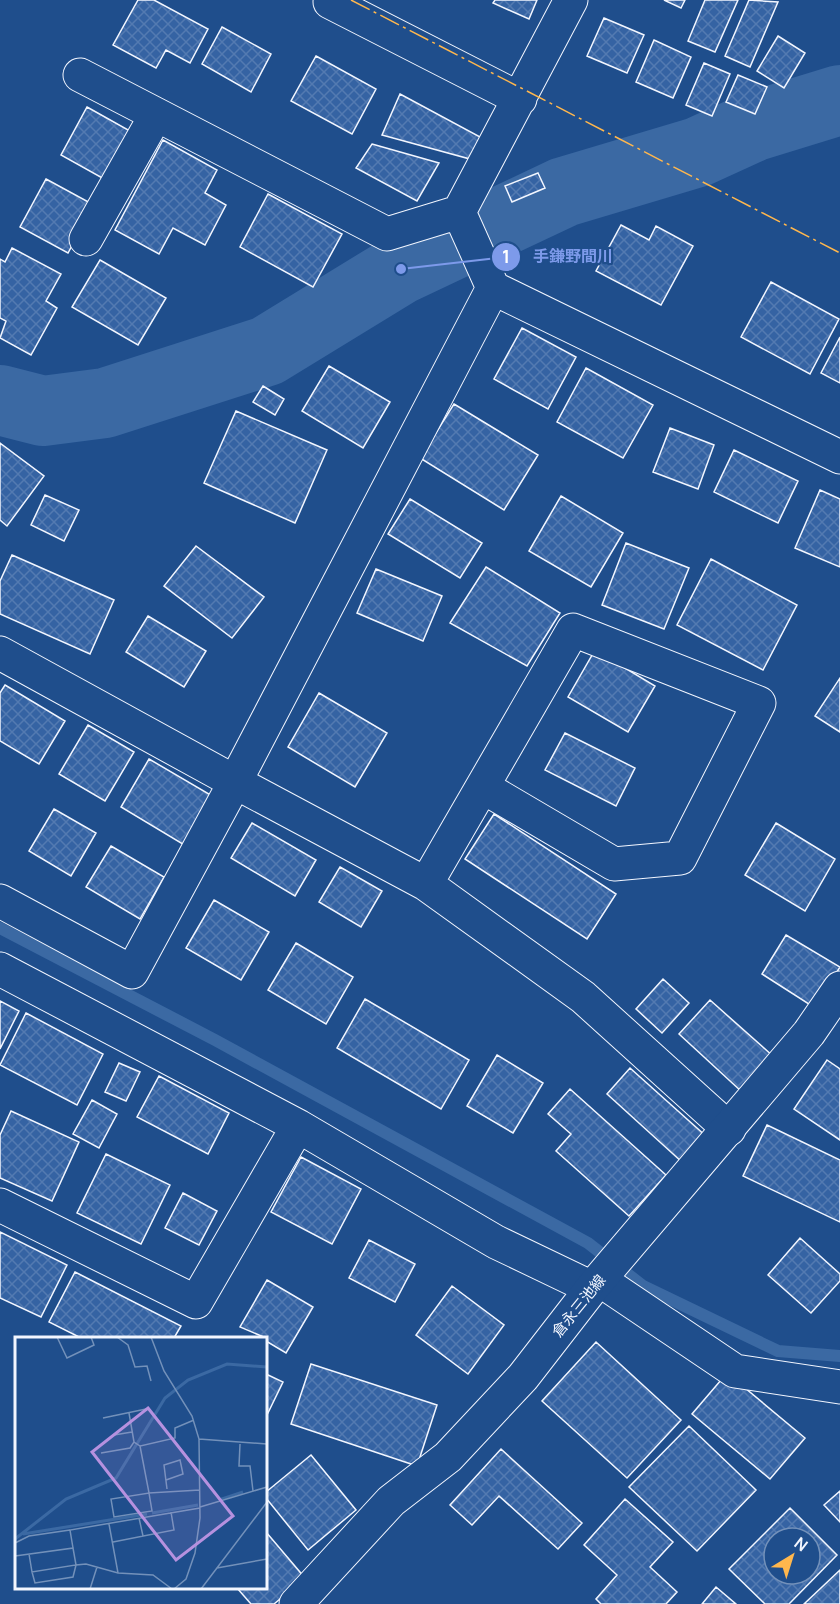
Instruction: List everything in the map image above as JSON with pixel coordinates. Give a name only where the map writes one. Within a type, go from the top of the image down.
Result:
[{"type":"street","points":[[80,75],[387,234],[459,212],[571,0]]},
{"type":"street","points":[[330,2],[520,99]]},
{"type":"street","points":[[86,239],[156,115]]},
{"type":"street","points":[[459,212],[492,288],[840,457]]},
{"type":"street","points":[[0,901],[132,972],[235,782],[492,288]]},
{"type":"street","points":[[426,884],[573,630],[759,703],[680,858],[614,864],[483,787]]},
{"type":"street","points":[[0,653],[426,884],[583,997],[729,1129]]},
{"type":"street","points":[[0,969],[298,1126],[496,1242],[596,1284],[735,1371],[840,1388]]},
{"type":"street","name":"倉永三池線","points":[[296,1604],[391,1502],[448,1457],[508,1393],[596,1284],[809,1033],[840,988]]},
{"type":"street","points":[[0,1205],[196,1302],[298,1126]]},
{"type":"building","points":[[138,0],[154,0],[208,29],[190,63],[166,50],[156,68],[113,45]]},
{"type":"building","points":[[495,0],[537,0],[529,19],[493,3]]},
{"type":"building","points":[[664,0],[685,0],[681,8]]},
{"type":"building","points":[[705,0],[738,0],[715,52],[688,41]]},
{"type":"building","points":[[749,0],[778,2],[750,67],[725,56]]},
{"type":"building","points":[[604,18],[644,35],[627,73],[587,56]]},
{"type":"building","points":[[222,27],[271,54],[251,92],[202,64]]},
{"type":"building","points":[[778,36],[805,53],[784,88],[757,71]]},
{"type":"building","points":[[654,40],[691,57],[673,98],[636,82]]},
{"type":"building","points":[[316,56],[376,89],[352,134],[291,101]]},
{"type":"building","points":[[704,63],[730,74],[712,116],[686,105]]},
{"type":"building","points":[[738,75],[767,87],[755,114],[726,102]]},
{"type":"building","points":[[400,94],[482,138],[470,159],[382,135]]},
{"type":"building","points":[[87,107],[130,131],[104,179],[61,155]]},
{"type":"building","points":[[163,140],[217,170],[205,193],[226,205],[205,245],[173,228],[159,254],[115,230]]},
{"type":"building","points":[[372,144],[439,163],[417,201],[356,168]]},
{"type":"building","points":[[538,173],[545,188],[512,202],[505,186]]},
{"type":"building","points":[[46,179],[94,205],[68,253],[20,227]]},
{"type":"building","points":[[268,194],[342,234],[313,287],[240,247]]},
{"type":"building","points":[[621,225],[649,240],[656,226],[693,246],[661,305],[596,271]]},
{"type":"building","points":[[12,248],[61,274],[46,301],[57,308],[31,355],[0,338],[6,321],[0,318],[0,259],[5,262]]},
{"type":"building","points":[[100,260],[166,298],[138,345],[72,307]]},
{"type":"building","points":[[771,282],[839,319],[810,374],[741,337]]},
{"type":"building","points":[[522,328],[576,357],[548,409],[494,379]]},
{"type":"building","points":[[840,337],[840,383],[821,373]]},
{"type":"building","points":[[329,366],[390,402],[363,448],[302,411]]},
{"type":"building","points":[[586,368],[653,405],[623,458],[557,422]]},
{"type":"building","points":[[263,386],[284,399],[275,415],[253,402]]},
{"type":"building","points":[[454,404],[538,455],[504,510],[420,458]]},
{"type":"building","points":[[236,411],[327,450],[295,523],[204,483]]},
{"type":"building","points":[[670,428],[714,445],[698,489],[653,472]]},
{"type":"building","points":[[0,443],[44,476],[7,526],[0,520]]},
{"type":"building","points":[[734,450],[798,481],[778,523],[714,492]]},
{"type":"building","points":[[820,490],[840,499],[840,567],[795,548]]},
{"type":"building","points":[[45,495],[79,510],[64,541],[31,525]]},
{"type":"building","points":[[561,496],[623,533],[591,587],[529,551]]},
{"type":"building","points":[[410,499],[482,543],[460,578],[388,534]]},
{"type":"building","points":[[626,543],[689,568],[664,629],[602,605]]},
{"type":"building","points":[[196,546],[264,597],[232,638],[164,586]]},
{"type":"building","points":[[12,555],[114,600],[90,654],[0,614],[0,581]]},
{"type":"building","points":[[711,559],[797,605],[763,670],[677,625]]},
{"type":"building","points":[[486,567],[560,613],[527,666],[450,623]]},
{"type":"building","points":[[376,569],[442,596],[423,641],[357,613]]},
{"type":"building","points":[[148,616],[206,651],[184,687],[126,652]]},
{"type":"building","points":[[595,650],[655,686],[628,732],[568,697]]},
{"type":"building","points":[[840,678],[840,732],[815,716]]},
{"type":"building","points":[[5,685],[65,721],[39,764],[0,741],[0,693]]},
{"type":"building","points":[[319,693],[387,733],[355,787],[288,747]]},
{"type":"building","points":[[88,725],[134,752],[105,801],[59,774]]},
{"type":"building","points":[[565,733],[635,768],[616,806],[545,770]]},
{"type":"building","points":[[149,759],[214,797],[186,846],[121,807]]},
{"type":"building","points":[[54,809],[96,833],[71,876],[29,851]]},
{"type":"building","points":[[494,814],[616,894],[587,939],[465,859]]},
{"type":"building","points":[[252,823],[316,860],[295,896],[231,858]]},
{"type":"building","points":[[776,823],[835,859],[805,911],[745,875]]},
{"type":"building","points":[[111,846],[164,877],[140,919],[86,887]]},
{"type":"building","points":[[340,867],[382,891],[361,927],[319,902]]},
{"type":"building","points":[[214,900],[269,932],[241,980],[186,948]]},
{"type":"building","points":[[786,935],[840,967],[815,1008],[762,974]]},
{"type":"building","points":[[296,943],[353,977],[326,1024],[268,990]]},
{"type":"building","points":[[663,979],[689,1003],[662,1033],[636,1009]]},
{"type":"building","points":[[365,999],[469,1060],[441,1109],[337,1048]]},
{"type":"building","points":[[710,1000],[774,1057],[742,1092],[679,1034]]},
{"type":"building","points":[[0,1001],[19,1011],[0,1049]]},
{"type":"building","points":[[26,1013],[103,1054],[77,1105],[0,1065]]},
{"type":"building","points":[[497,1055],[543,1083],[513,1133],[467,1106]]},
{"type":"building","points":[[827,1060],[840,1069],[840,1140],[794,1109]]},
{"type":"building","points":[[119,1063],[140,1072],[126,1101],[105,1092]]},
{"type":"building","points":[[630,1068],[707,1137],[683,1163],[607,1094]]},
{"type":"building","points":[[159,1076],[229,1113],[208,1154],[137,1117]]},
{"type":"building","points":[[570,1089],[666,1175],[629,1216],[556,1151],[571,1134],[548,1114]]},
{"type":"building","points":[[92,1100],[117,1114],[99,1148],[73,1134]]},
{"type":"building","points":[[11,1111],[79,1142],[52,1201],[0,1178],[0,1135]]},
{"type":"building","points":[[767,1125],[840,1160],[840,1222],[743,1176]]},
{"type":"building","points":[[106,1154],[170,1185],[141,1244],[77,1213]]},
{"type":"building","points":[[301,1157],[361,1189],[332,1244],[271,1212]]},
{"type":"building","points":[[183,1193],[217,1211],[199,1245],[165,1228]]},
{"type":"building","points":[[0,1232],[67,1265],[41,1317],[0,1298]]},
{"type":"building","points":[[800,1238],[840,1274],[840,1281],[811,1313],[768,1275]]},
{"type":"building","points":[[369,1240],[415,1264],[395,1302],[349,1278]]},
{"type":"building","points":[[75,1272],[181,1326],[175,1337],[79,1337],[49,1322]]},
{"type":"building","points":[[267,1280],[313,1307],[286,1353],[267,1342],[267,1337],[240,1327]]},
{"type":"building","points":[[452,1286],[504,1325],[468,1374],[416,1335]]},
{"type":"building","points":[[596,1342],[681,1420],[627,1478],[542,1401]]},
{"type":"building","points":[[311,1364],[437,1405],[417,1466],[291,1424]]},
{"type":"building","points":[[727,1373],[805,1438],[770,1479],[692,1414]]},
{"type":"building","points":[[267,1374],[283,1382],[267,1415]]},
{"type":"building","points":[[689,1426],[756,1490],[697,1551],[629,1487]]},
{"type":"building","points":[[501,1449],[582,1523],[558,1549],[499,1496],[472,1525],[450,1505]]},
{"type":"building","points":[[311,1455],[356,1510],[308,1550],[267,1499],[267,1491]]},
{"type":"building","points":[[840,1491],[840,1522],[824,1505]]},
{"type":"building","points":[[625,1499],[673,1542],[650,1567],[677,1592],[666,1604],[601,1604],[596,1599],[617,1575],[584,1545]]},
{"type":"building","points":[[790,1508],[808,1526],[772,1526]]},
{"type":"building","points":[[267,1533],[305,1578],[274,1604],[251,1604],[238,1589],[267,1589]]},
{"type":"building","points":[[762,1536],[762,1586],[807,1586],[789,1604],[765,1604],[729,1569]]},
{"type":"building","points":[[822,1540],[837,1555],[822,1570]]},
{"type":"building","points":[[840,1570],[840,1604],[804,1604]]},
{"type":"building","points":[[716,1587],[736,1604],[702,1604]]},
{"type":"waterway","points":[[0,400],[43,411],[105,403],[267,351],[401,269],[564,192],[698,152],[755,126],[840,100]]},
{"type":"waterway","points":[[0,928],[215,1040],[588,1243],[643,1286],[778,1351],[840,1356]]},
{"type":"power","points":[[351,0],[840,253]]},
{"type":"place","name":"手鎌野間川","points":[[401,269]]}]
